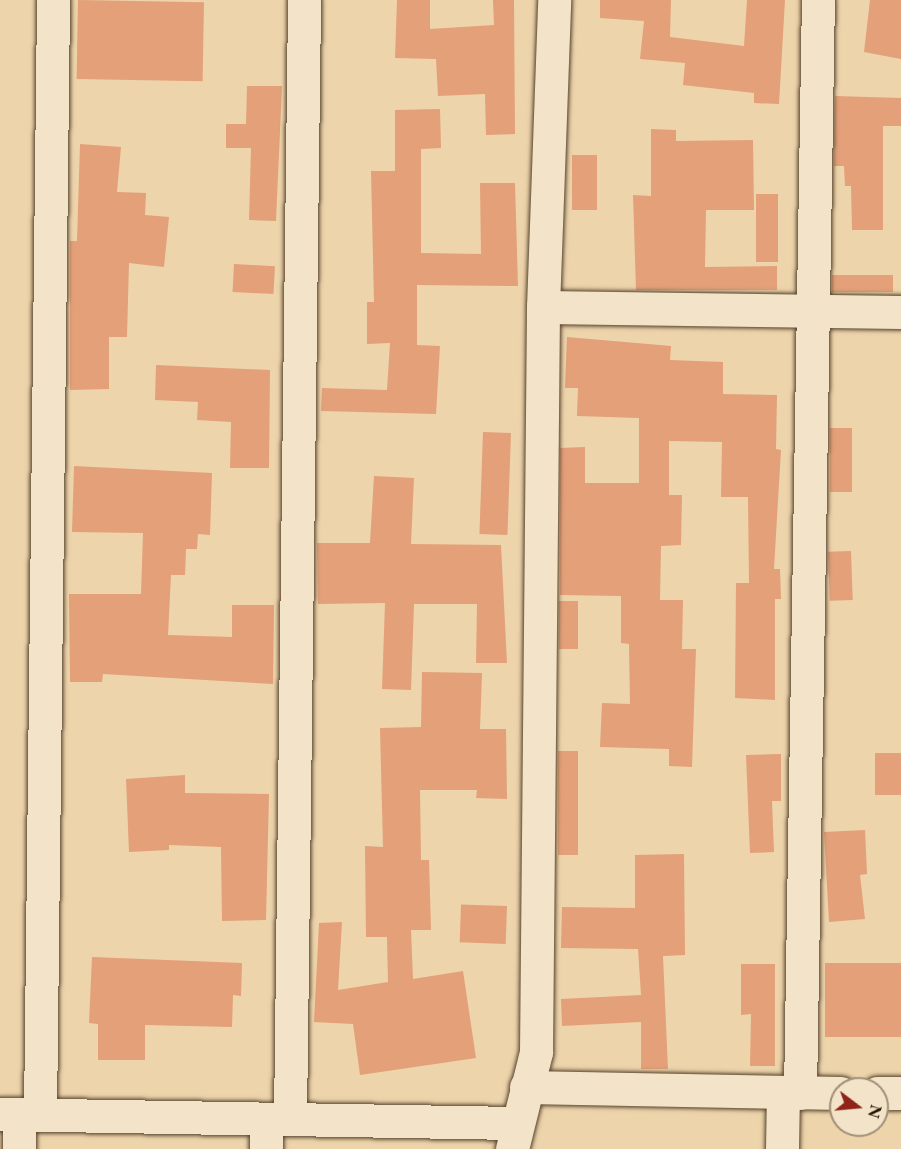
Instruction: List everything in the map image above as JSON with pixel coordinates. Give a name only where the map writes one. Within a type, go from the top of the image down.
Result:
[{"type":"street","points":[[19,1149],[53,0]]},
{"type":"street","points":[[274,1129],[304,0]]},
{"type":"street","points":[[20,1114],[274,1129],[514,1136],[536,1052],[543,307],[554,0]]},
{"type":"street","points":[[782,1149],[792,1093],[818,0]]},
{"type":"street","points":[[543,307],[901,312]]},
{"type":"street","points":[[526,1087],[829,1093]]},
{"type":"building","points":[[78,0],[204,2],[203,81],[77,79]]},
{"type":"building","points":[[397,0],[430,0],[430,29],[494,25],[493,0],[514,0],[515,134],[486,135],[485,94],[438,96],[436,59],[395,58]]},
{"type":"building","points":[[600,0],[671,0],[670,37],[744,46],[747,0],[785,0],[779,104],[754,103],[754,93],[683,85],[685,63],[640,59],[644,21],[600,18]]},
{"type":"building","points":[[870,0],[901,0],[901,59],[864,52]]},
{"type":"building","points":[[247,86],[282,86],[276,221],[249,220],[251,148],[226,148],[226,124],[246,124]]},
{"type":"building","points":[[835,96],[901,98],[901,126],[883,126],[883,230],[852,230],[851,186],[845,186],[844,166],[834,166]]},
{"type":"building","points":[[440,109],[441,148],[421,149],[421,253],[481,254],[480,183],[515,183],[518,286],[417,285],[417,345],[440,346],[436,414],[321,411],[322,388],[387,390],[390,343],[367,344],[367,302],[374,302],[371,171],[395,171],[395,110]]},
{"type":"building","points":[[651,129],[676,130],[676,141],[753,140],[754,210],[706,210],[705,267],[777,266],[777,290],[636,290],[633,195],[651,196]]},
{"type":"building","points":[[80,144],[121,147],[117,192],[146,193],[145,215],[169,217],[164,267],[129,263],[127,337],[109,337],[109,389],[70,390],[70,241],[77,241]]},
{"type":"building","points":[[572,155],[597,155],[597,210],[572,210]]},
{"type":"building","points":[[756,194],[778,194],[778,262],[756,262]]},
{"type":"building","points":[[234,264],[275,266],[273,294],[233,292]]},
{"type":"building","points":[[832,275],[893,275],[893,292],[832,292]]},
{"type":"building","points":[[567,337],[671,346],[670,360],[723,362],[723,394],[777,395],[776,449],[781,450],[774,569],[780,569],[781,599],[775,599],[775,700],[735,698],[736,583],[749,583],[748,497],[721,497],[722,442],[669,441],[669,495],[682,495],[681,545],[661,546],[660,600],[683,600],[682,649],[696,649],[692,767],[669,766],[669,749],[600,747],[602,703],[630,704],[629,644],[621,643],[621,596],[560,595],[560,448],[585,447],[585,483],[639,483],[639,418],[577,416],[578,388],[565,388]]},
{"type":"building","points":[[156,365],[270,370],[269,468],[230,468],[231,422],[197,420],[198,402],[155,400]]},
{"type":"building","points":[[830,428],[852,428],[852,492],[830,492]]},
{"type":"building","points":[[483,432],[511,433],[507,535],[479,534]]},
{"type":"building","points":[[74,466],[212,473],[210,535],[198,534],[197,549],[186,549],[185,575],[171,575],[168,635],[232,637],[232,605],[274,605],[273,684],[103,674],[102,682],[70,682],[69,594],[141,594],[143,533],[72,532]]},
{"type":"building","points":[[374,476],[414,478],[411,544],[501,545],[507,663],[476,663],[477,604],[414,604],[411,690],[382,689],[385,603],[318,604],[317,543],[370,543]]},
{"type":"building","points":[[851,551],[853,600],[830,601],[828,552]]},
{"type":"building","points":[[559,601],[578,601],[578,649],[559,649]]},
{"type":"building","points":[[422,672],[482,673],[480,729],[506,729],[507,799],[476,798],[477,790],[420,790],[421,860],[429,860],[431,930],[411,930],[413,979],[463,971],[476,1058],[360,1075],[353,1024],[314,1022],[319,923],[342,922],[338,990],[388,982],[387,937],[366,937],[365,846],[383,847],[380,728],[421,727]]},
{"type":"building","points":[[558,751],[578,751],[578,855],[558,855]]},
{"type":"building","points":[[875,753],[901,753],[901,795],[875,795]]},
{"type":"building","points":[[781,754],[781,801],[772,801],[774,852],[750,853],[746,755]]},
{"type":"building","points":[[185,775],[185,793],[269,794],[266,920],[222,921],[221,847],[169,845],[169,850],[129,852],[126,779]]},
{"type":"building","points":[[865,830],[867,874],[860,875],[865,919],[829,922],[824,832]]},
{"type":"building","points":[[684,854],[685,955],[663,956],[668,1069],[641,1069],[641,1022],[562,1026],[561,999],[641,995],[638,949],[561,948],[562,907],[635,908],[635,855]]},
{"type":"building","points":[[461,904],[507,906],[506,944],[460,942]]},
{"type":"building","points":[[92,957],[242,963],[241,996],[233,995],[232,1027],[145,1025],[145,1060],[98,1060],[98,1024],[89,1023]]},
{"type":"building","points":[[825,963],[901,963],[901,1037],[825,1037]]},
{"type":"building","points":[[741,964],[775,964],[775,1066],[750,1066],[751,1014],[741,1015]]}]
